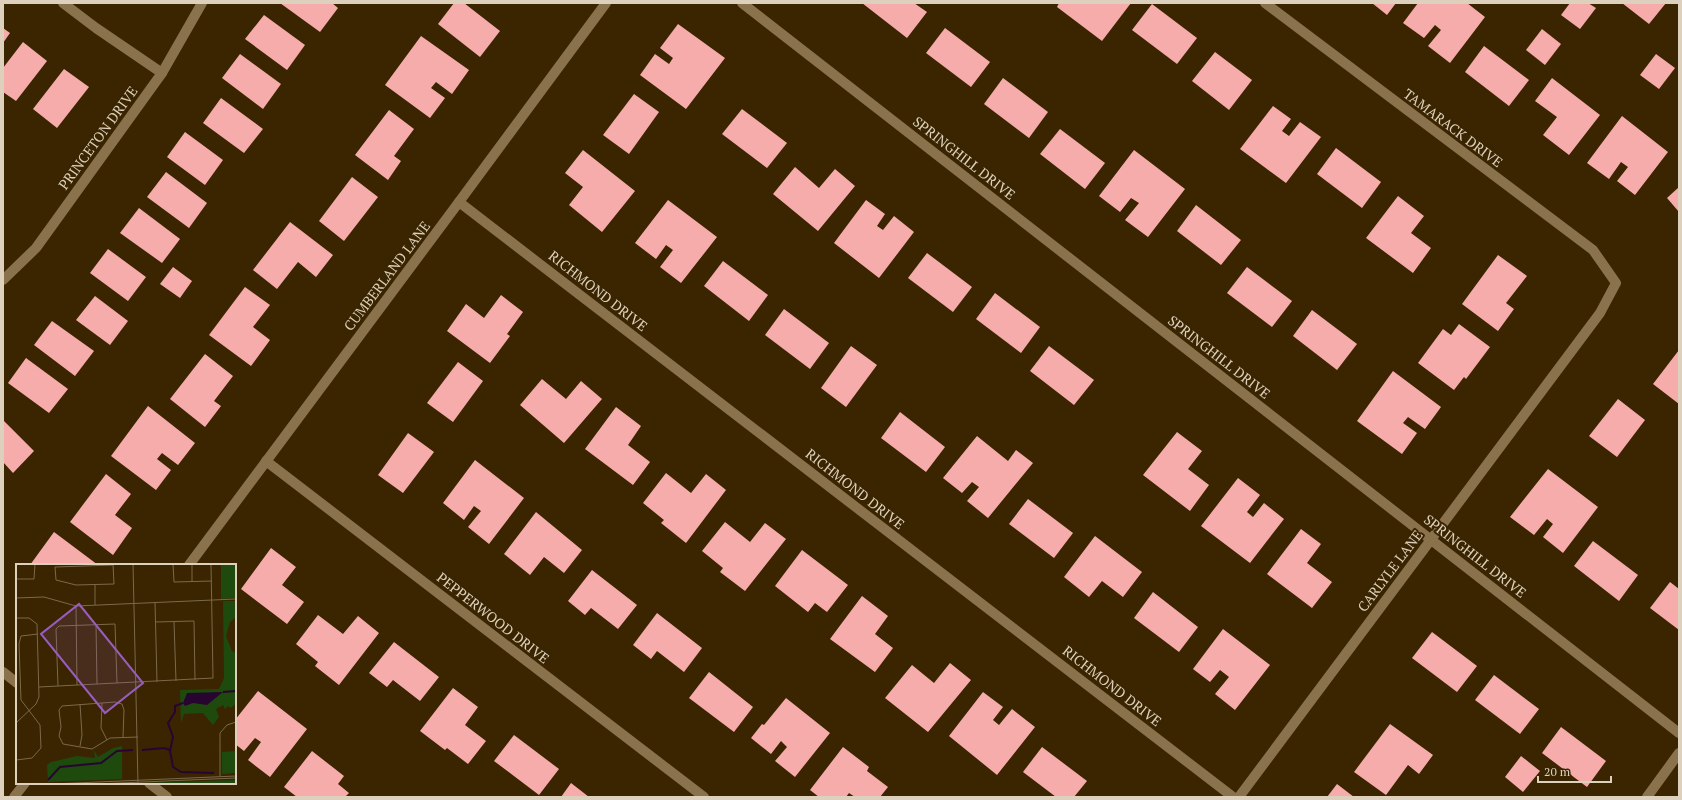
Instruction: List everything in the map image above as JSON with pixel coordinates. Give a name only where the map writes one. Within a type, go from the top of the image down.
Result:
[{"type":"street","points":[[63,3],[96,28],[162,73]]},
{"type":"street","name":"PRINCETON DRIVE","points":[[3,280],[36,248],[162,73],[202,3]]},
{"type":"street","name":"CUMBERLAND LANE","points":[[189,564],[606,3]]},
{"type":"street","name":"SPRINGHILL DRIVE","points":[[742,3],[1431,539],[1679,734]]},
{"type":"street","name":"TAMARACK DRIVE","points":[[1265,3],[1593,250],[1616,283]]},
{"type":"street","name":"RICHMOND DRIVE","points":[[459,202],[1233,797]]},
{"type":"street","name":"CARLYLE LANE","points":[[1239,797],[1600,313],[1616,283]]},
{"type":"street","name":"PEPPERWOOD DRIVE","points":[[266,461],[704,797]]},
{"type":"street","points":[[3,672],[16,682]]},
{"type":"street","points":[[1647,797],[1679,753]]},
{"type":"street","points":[[14,797],[24,784]]},
{"type":"street","points":[[150,784],[167,797]]},
{"type":"building","points":[[280,3],[332,3],[338,8],[320,32]]},
{"type":"building","points":[[454,3],[464,3],[500,31],[480,57],[438,24]]},
{"type":"building","points":[[862,3],[914,3],[927,12],[907,38]]},
{"type":"building","points":[[1059,3],[1131,3],[1102,41],[1057,7]]},
{"type":"building","points":[[1372,3],[1396,3],[1387,15]]},
{"type":"building","points":[[1418,3],[1467,3],[1485,17],[1450,63],[1428,46],[1441,30],[1435,25],[1424,38],[1403,23]]},
{"type":"building","points":[[1570,3],[1588,3],[1596,8],[1580,29],[1561,15]]},
{"type":"building","points":[[1622,3],[1666,3],[1649,24]]},
{"type":"building","points":[[1152,4],[1197,38],[1177,64],[1132,30]]},
{"type":"building","points":[[264,15],[305,45],[287,70],[245,39]]},
{"type":"building","points":[[678,24],[725,58],[686,109],[640,75],[655,54],[669,64],[673,58],[660,48]]},
{"type":"building","points":[[3,28],[10,33],[3,43]]},
{"type":"building","points":[[945,28],[990,62],[971,87],[926,53]]},
{"type":"building","points":[[1542,29],[1561,44],[1545,65],[1526,50]]},
{"type":"building","points":[[421,36],[469,70],[452,94],[436,82],[431,88],[445,98],[430,118],[385,85]]},
{"type":"building","points":[[23,42],[47,61],[16,101],[3,92],[3,68]]},
{"type":"building","points":[[1484,46],[1529,80],[1509,106],[1465,72]]},
{"type":"building","points":[[1215,52],[1252,80],[1229,110],[1192,81]]},
{"type":"building","points":[[240,54],[281,84],[263,109],[222,78]]},
{"type":"building","points":[[1656,54],[1675,68],[1659,89],[1640,75]]},
{"type":"building","points":[[64,69],[89,87],[57,128],[33,109]]},
{"type":"building","points":[[1003,78],[1048,112],[1029,138],[984,104]]},
{"type":"building","points":[[1552,78],[1600,115],[1569,155],[1543,135],[1557,117],[1535,101]]},
{"type":"building","points":[[634,94],[659,112],[629,154],[603,135]]},
{"type":"building","points":[[221,98],[263,129],[244,153],[203,123]]},
{"type":"building","points":[[1273,106],[1291,119],[1282,131],[1289,136],[1300,122],[1321,137],[1286,183],[1240,149]]},
{"type":"building","points":[[742,109],[787,143],[767,168],[722,134]]},
{"type":"building","points":[[389,110],[414,129],[394,156],[401,161],[388,180],[355,155]]},
{"type":"building","points":[[1622,116],[1668,152],[1635,195],[1617,181],[1628,167],[1621,162],[1609,179],[1587,163]]},
{"type":"building","points":[[1060,129],[1105,163],[1085,189],[1040,154]]},
{"type":"building","points":[[185,132],[223,160],[205,185],[167,157]]},
{"type":"building","points":[[1336,148],[1381,182],[1362,208],[1317,174]]},
{"type":"building","points":[[583,150],[635,191],[602,232],[569,205],[583,187],[565,173]]},
{"type":"building","points":[[1134,150],[1185,189],[1148,237],[1125,220],[1139,203],[1131,198],[1120,212],[1099,196]]},
{"type":"building","points":[[795,167],[819,188],[835,169],[855,186],[818,231],[773,194]]},
{"type":"building","points":[[166,172],[207,203],[189,228],[147,197]]},
{"type":"building","points":[[352,177],[378,197],[344,241],[319,221]]},
{"type":"building","points":[[1679,187],[1679,212],[1667,198]]},
{"type":"building","points":[[1398,196],[1424,216],[1411,233],[1431,248],[1413,273],[1366,238]]},
{"type":"building","points":[[668,200],[717,237],[681,283],[660,267],[673,250],[666,245],[656,259],[635,243]]},
{"type":"building","points":[[866,200],[885,214],[877,226],[883,230],[894,216],[914,232],[879,278],[834,243]]},
{"type":"building","points":[[1196,205],[1241,240],[1221,265],[1177,231]]},
{"type":"building","points":[[139,208],[180,239],[162,263],[120,233]]},
{"type":"building","points":[[290,222],[333,255],[316,277],[298,262],[277,289],[253,270]]},
{"type":"building","points":[[108,249],[146,277],[128,301],[90,273]]},
{"type":"building","points":[[927,253],[972,287],[953,312],[908,278]]},
{"type":"building","points":[[1498,255],[1527,276],[1506,303],[1514,309],[1498,331],[1462,304]]},
{"type":"building","points":[[723,261],[768,295],[749,321],[704,286]]},
{"type":"building","points":[[173,267],[192,281],[180,298],[160,284]]},
{"type":"building","points":[[1247,267],[1292,301],[1272,327],[1227,293]]},
{"type":"building","points":[[245,287],[270,305],[253,327],[270,340],[251,366],[209,335]]},
{"type":"building","points":[[995,293],[1040,327],[1021,353],[976,319]]},
{"type":"building","points":[[501,295],[523,312],[507,334],[510,336],[490,363],[447,331],[466,304],[484,318]]},
{"type":"building","points":[[95,296],[128,321],[110,345],[76,320]]},
{"type":"building","points":[[784,309],[829,343],[810,369],[765,335]]},
{"type":"building","points":[[1312,310],[1357,344],[1337,370],[1293,336]]},
{"type":"building","points":[[52,321],[94,351],[75,376],[34,345]]},
{"type":"building","points":[[1459,324],[1490,347],[1466,379],[1464,377],[1454,390],[1418,363],[1443,329],[1451,335]]},
{"type":"building","points":[[851,346],[877,365],[846,407],[821,388]]},
{"type":"building","points":[[1049,346],[1094,380],[1074,405],[1030,371]]},
{"type":"building","points":[[1679,350],[1679,404],[1653,384]]},
{"type":"building","points":[[205,354],[233,376],[214,401],[221,406],[205,427],[170,399]]},
{"type":"building","points":[[26,358],[68,389],[49,413],[8,383]]},
{"type":"building","points":[[458,362],[483,381],[453,422],[427,403]]},
{"type":"building","points":[[1393,371],[1441,407],[1425,429],[1408,417],[1403,423],[1417,433],[1402,454],[1357,421]]},
{"type":"building","points":[[542,379],[566,399],[581,381],[602,399],[564,443],[520,405]]},
{"type":"building","points":[[1618,399],[1645,420],[1617,457],[1589,436]]},
{"type":"building","points":[[148,406],[195,443],[178,465],[162,453],[157,459],[171,470],[156,490],[111,456]]},
{"type":"building","points":[[616,407],[641,426],[628,445],[650,462],[633,485],[585,449]]},
{"type":"building","points":[[900,412],[945,447],[926,472],[881,438]]},
{"type":"building","points":[[3,420],[34,451],[13,473],[3,462]]},
{"type":"building","points":[[1177,432],[1202,451],[1188,469],[1209,485],[1190,511],[1143,475]]},
{"type":"building","points":[[408,433],[434,452],[403,493],[378,475]]},
{"type":"building","points":[[977,436],[1008,461],[1016,450],[1033,463],[988,518],[967,501],[979,487],[972,482],[962,493],[943,478]]},
{"type":"building","points":[[475,460],[524,498],[489,544],[468,527],[481,511],[474,506],[464,520],[443,503]]},
{"type":"building","points":[[1548,469],[1598,507],[1563,553],[1543,537],[1553,524],[1547,519],[1534,535],[1510,517]]},
{"type":"building","points":[[666,473],[691,493],[706,474],[726,490],[686,543],[661,523],[664,520],[643,503]]},
{"type":"building","points":[[106,474],[131,494],[115,515],[132,528],[113,555],[70,522]]},
{"type":"building","points":[[1238,478],[1260,495],[1247,512],[1253,517],[1264,503],[1284,519],[1250,563],[1201,526]]},
{"type":"building","points":[[1028,499],[1073,533],[1054,558],[1009,524]]},
{"type":"building","points":[[536,512],[582,550],[564,573],[544,557],[530,575],[504,554]]},
{"type":"building","points":[[725,522],[750,542],[765,523],[786,539],[745,591],[720,572],[723,568],[702,551]]},
{"type":"building","points":[[1301,529],[1321,544],[1307,563],[1332,582],[1312,608],[1267,574]]},
{"type":"building","points":[[54,532],[97,564],[31,564]]},
{"type":"building","points":[[1095,536],[1142,572],[1123,597],[1102,581],[1089,597],[1064,577]]},
{"type":"building","points":[[1593,541],[1638,575],[1619,601],[1574,566]]},
{"type":"building","points":[[271,548],[296,567],[282,585],[304,602],[287,624],[241,589]]},
{"type":"building","points":[[802,550],[848,585],[827,612],[815,603],[808,612],[775,586]]},
{"type":"building","points":[[592,570],[637,605],[618,629],[591,608],[585,615],[568,601]]},
{"type":"building","points":[[1670,582],[1679,589],[1679,630],[1650,608]]},
{"type":"building","points":[[1153,592],[1198,627],[1179,652],[1134,618]]},
{"type":"building","points":[[862,596],[888,616],[875,634],[893,648],[875,672],[830,639]]},
{"type":"building","points":[[657,613],[702,648],[684,672],[657,651],[651,659],[633,645]]},
{"type":"building","points":[[318,615],[343,634],[358,616],[379,633],[339,685],[315,666],[318,662],[296,644]]},
{"type":"building","points":[[1223,629],[1270,665],[1235,710],[1215,694],[1229,677],[1220,670],[1210,682],[1193,669]]},
{"type":"building","points":[[1432,632],[1477,666],[1457,692],[1412,658]]},
{"type":"building","points":[[394,642],[439,677],[420,701],[393,680],[387,687],[369,673]]},
{"type":"building","points":[[950,663],[971,680],[928,732],[885,698],[912,665],[934,683]]},
{"type":"building","points":[[709,672],[753,707],[734,732],[689,698]]},
{"type":"building","points":[[1494,675],[1539,709],[1520,734],[1475,700]]},
{"type":"building","points":[[453,688],[478,707],[465,725],[486,741],[468,764],[447,748],[445,750],[420,731]]},
{"type":"building","points":[[258,691],[307,729],[270,777],[248,760],[261,742],[255,738],[244,751],[236,745],[236,719]]},
{"type":"building","points":[[983,692],[1003,707],[993,720],[999,725],[1012,709],[1035,727],[997,775],[949,736]]},
{"type":"building","points":[[786,698],[830,733],[795,777],[775,761],[787,747],[781,741],[771,754],[751,738],[762,724],[764,725]]},
{"type":"building","points":[[1390,724],[1433,755],[1419,774],[1408,765],[1386,795],[1354,772]]},
{"type":"building","points":[[1561,727],[1606,761],[1587,787],[1542,753]]},
{"type":"building","points":[[514,735],[559,769],[539,795],[494,761]]},
{"type":"building","points":[[843,747],[869,767],[867,771],[888,787],[880,797],[855,797],[849,793],[846,797],[819,797],[810,790]]},
{"type":"building","points":[[1042,747],[1087,781],[1074,797],[1056,797],[1023,772]]},
{"type":"building","points":[[312,751],[344,776],[338,784],[349,793],[345,797],[297,797],[284,787]]},
{"type":"building","points":[[1521,756],[1540,771],[1523,792],[1505,777]]},
{"type":"building","points":[[571,783],[589,797],[561,797]]},
{"type":"building","points":[[1337,784],[1354,797],[1327,797]]}]
